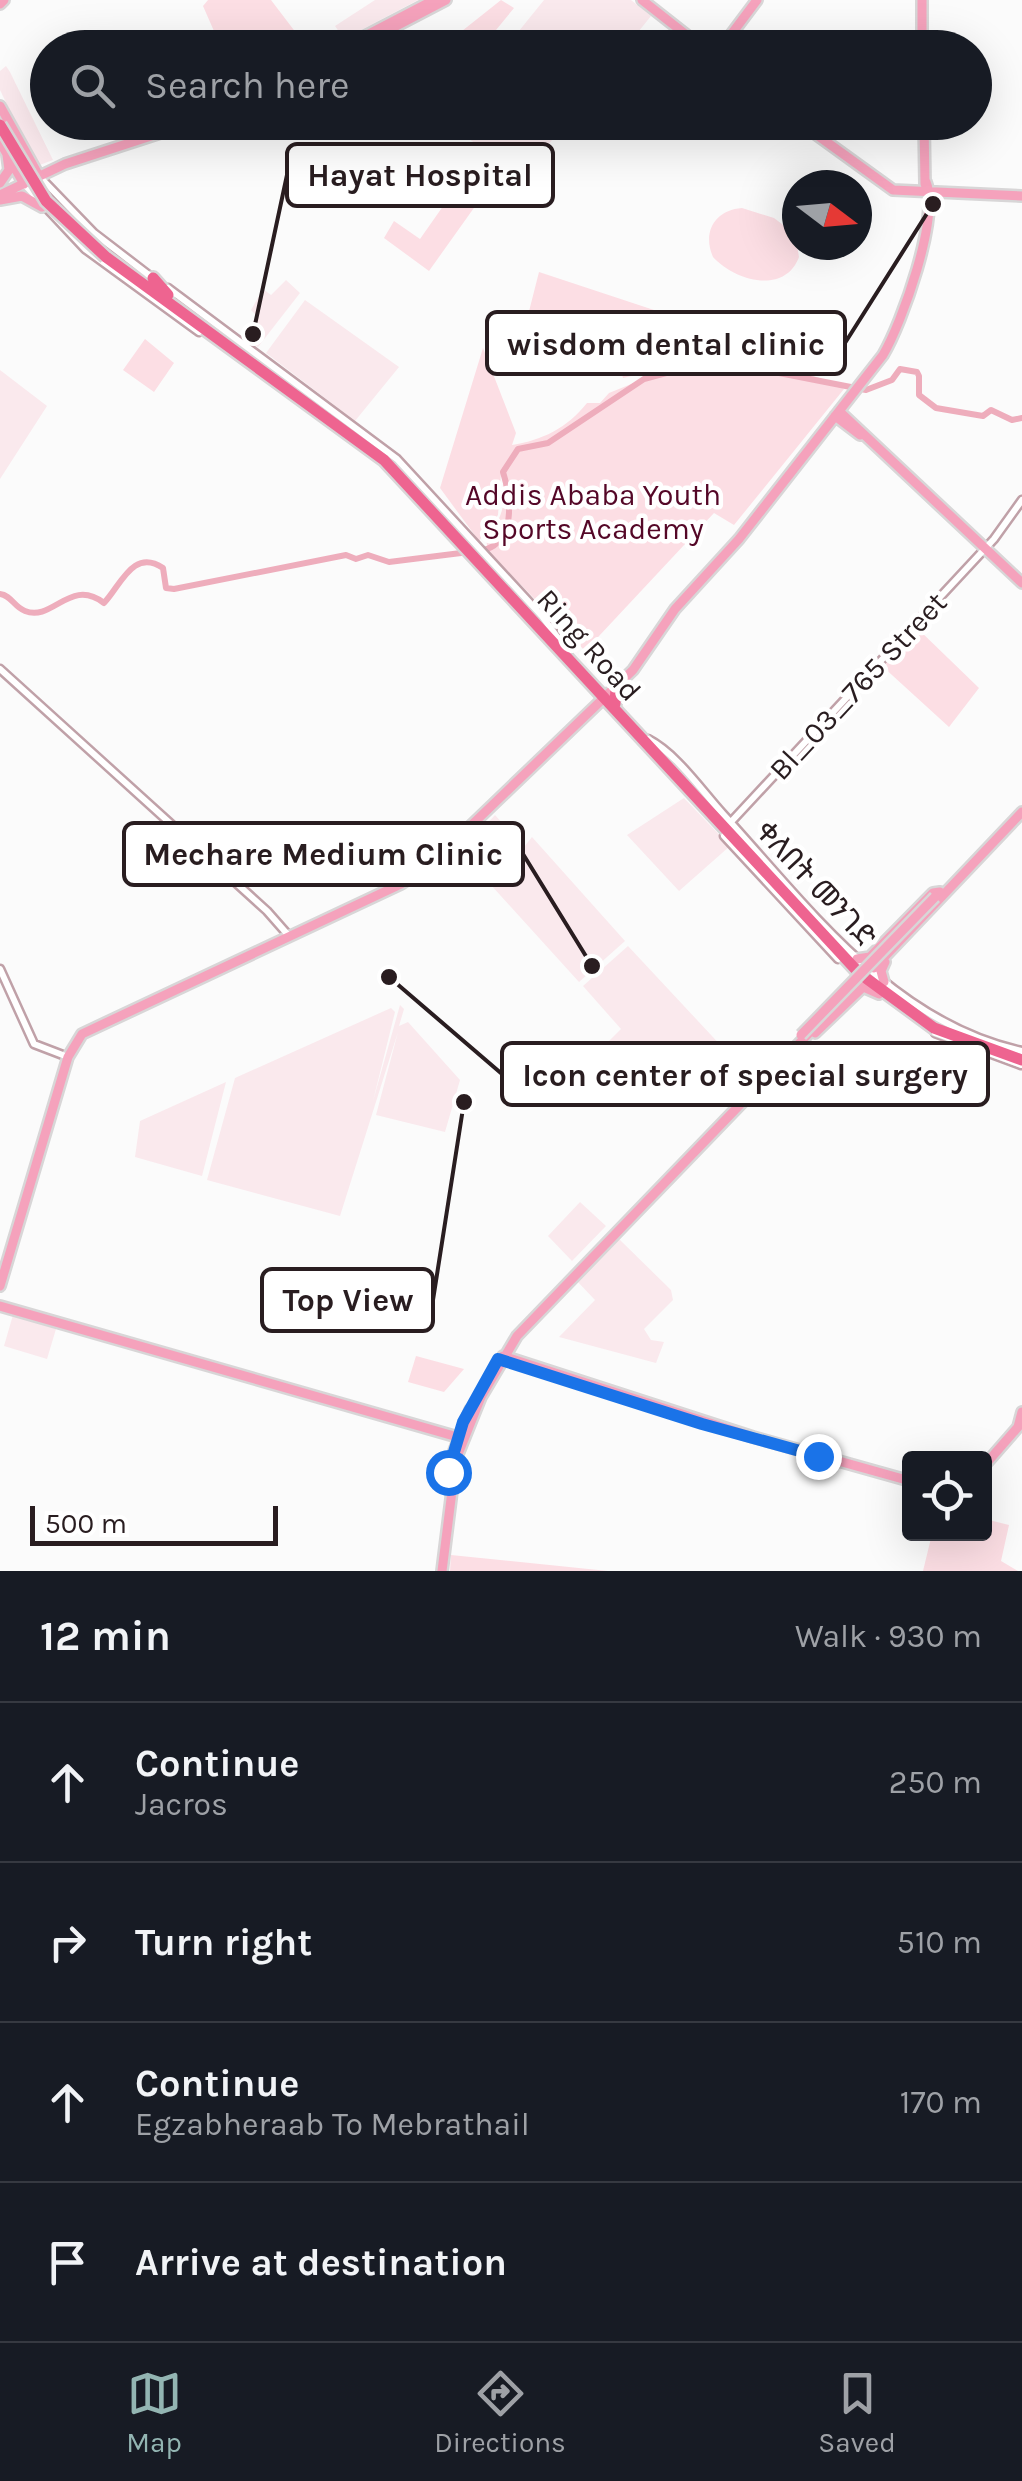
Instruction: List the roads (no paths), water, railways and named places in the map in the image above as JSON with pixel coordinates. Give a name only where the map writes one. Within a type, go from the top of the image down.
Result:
[{"type":"highway","name":"Ring Road","points":[[0,121],[50,205],[86,242],[376,453],[474,552],[647,742]]},
{"type":"highway","name":"ቀለበት መንገድ","points":[[647,742],[864,971],[937,1025],[1022,1058]]},
{"type":"main road","points":[[640,0],[678,30]]},
{"type":"main road","points":[[732,30],[755,0]]},
{"type":"main road","points":[[922,0],[922,30]]},
{"type":"main road","points":[[380,30],[440,1]]},
{"type":"main road","points":[[387,30],[440,1]]},
{"type":"main road","name":"Ring Road","points":[[0,106],[38,174]]},
{"type":"main road","points":[[0,191],[125,140]]},
{"type":"main road","points":[[38,174],[79,156],[133,140]]},
{"type":"main road","points":[[825,140],[880,180],[926,193],[1022,195]]},
{"type":"main road","points":[[604,696],[856,386],[897,317],[926,193],[925,140]]},
{"type":"main road","name":"Ring Road","points":[[0,142],[23,181]]},
{"type":"main road","points":[[0,191],[10,170],[7,155],[21,145]]},
{"type":"main road","points":[[47,186],[49,176],[58,167]]},
{"type":"main road","points":[[0,191],[22,196],[42,207]]},
{"type":"main road","points":[[0,1286],[68,1057],[91,1028],[411,877],[504,794],[604,696],[847,397]]},
{"type":"main road","points":[[837,413],[1022,583]]},
{"type":"main road","points":[[440,1571],[462,1424],[501,1358],[531,1318],[1022,809]]},
{"type":"main road","points":[[857,959],[870,958],[933,893],[939,896]]},
{"type":"main road","points":[[884,982],[883,964],[939,896]]},
{"type":"main road","points":[[804,1035],[801,1029],[848,984],[851,971]]},
{"type":"main road","points":[[804,1035],[863,988],[882,995]]},
{"type":"main road","points":[[461,1438],[508,1341],[559,1281],[711,1130]]},
{"type":"main road","points":[[0,1306],[461,1438]]},
{"type":"main road","points":[[501,1358],[902,1479]]},
{"type":"main road","points":[[444,1432],[462,1424]]},
{"type":"main road","points":[[992,1457],[1021,1424]]},
{"type":"street","name":"Ring Road","points":[[38,174],[148,284],[360,444],[474,552]]},
{"type":"street","name":"Ring Road","points":[[23,181],[42,207],[85,249],[148,284],[369,435],[474,552]]},
{"type":"street","name":"Bl_03_765 Street","points":[[730,822],[985,549],[1022,500]]},
{"type":"street","points":[[0,669],[267,911],[289,936]]},
{"type":"street","points":[[647,742],[730,822],[857,959],[884,982],[949,1026],[1022,1058]]},
{"type":"street","points":[[647,742],[664,771],[851,971],[946,1039],[1022,1058]]},
{"type":"street","points":[[0,969],[34,1044],[68,1057]]},
{"type":"waterway","points":[[481,551],[501,539],[506,529],[509,506],[503,472],[518,449],[548,443],[644,379],[692,366],[754,368],[866,390],[892,380],[900,369],[917,372],[919,395],[936,408],[983,416],[991,410],[1012,420],[1022,418]]},
{"type":"waterway","points":[[0,594],[21,609],[35,613],[81,595],[104,603],[129,571],[144,562],[163,568],[166,588],[174,589],[346,555],[356,559],[368,555],[389,562],[469,552]]},
{"type":"place","name":"wisdom dental clinic","points":[[933,204]]},
{"type":"place","name":"Hayat Hospital","points":[[253,334]]},
{"type":"place","name":"Mechare Medium Clinic","points":[[592,966]]},
{"type":"place","name":"Icon center of special surgery","points":[[389,977]]},
{"type":"place","name":"Top View","points":[[464,1102]]},
{"type":"park label","name":"Addis Ababa Youth Sports Academy","points":[[593,512]]}]
